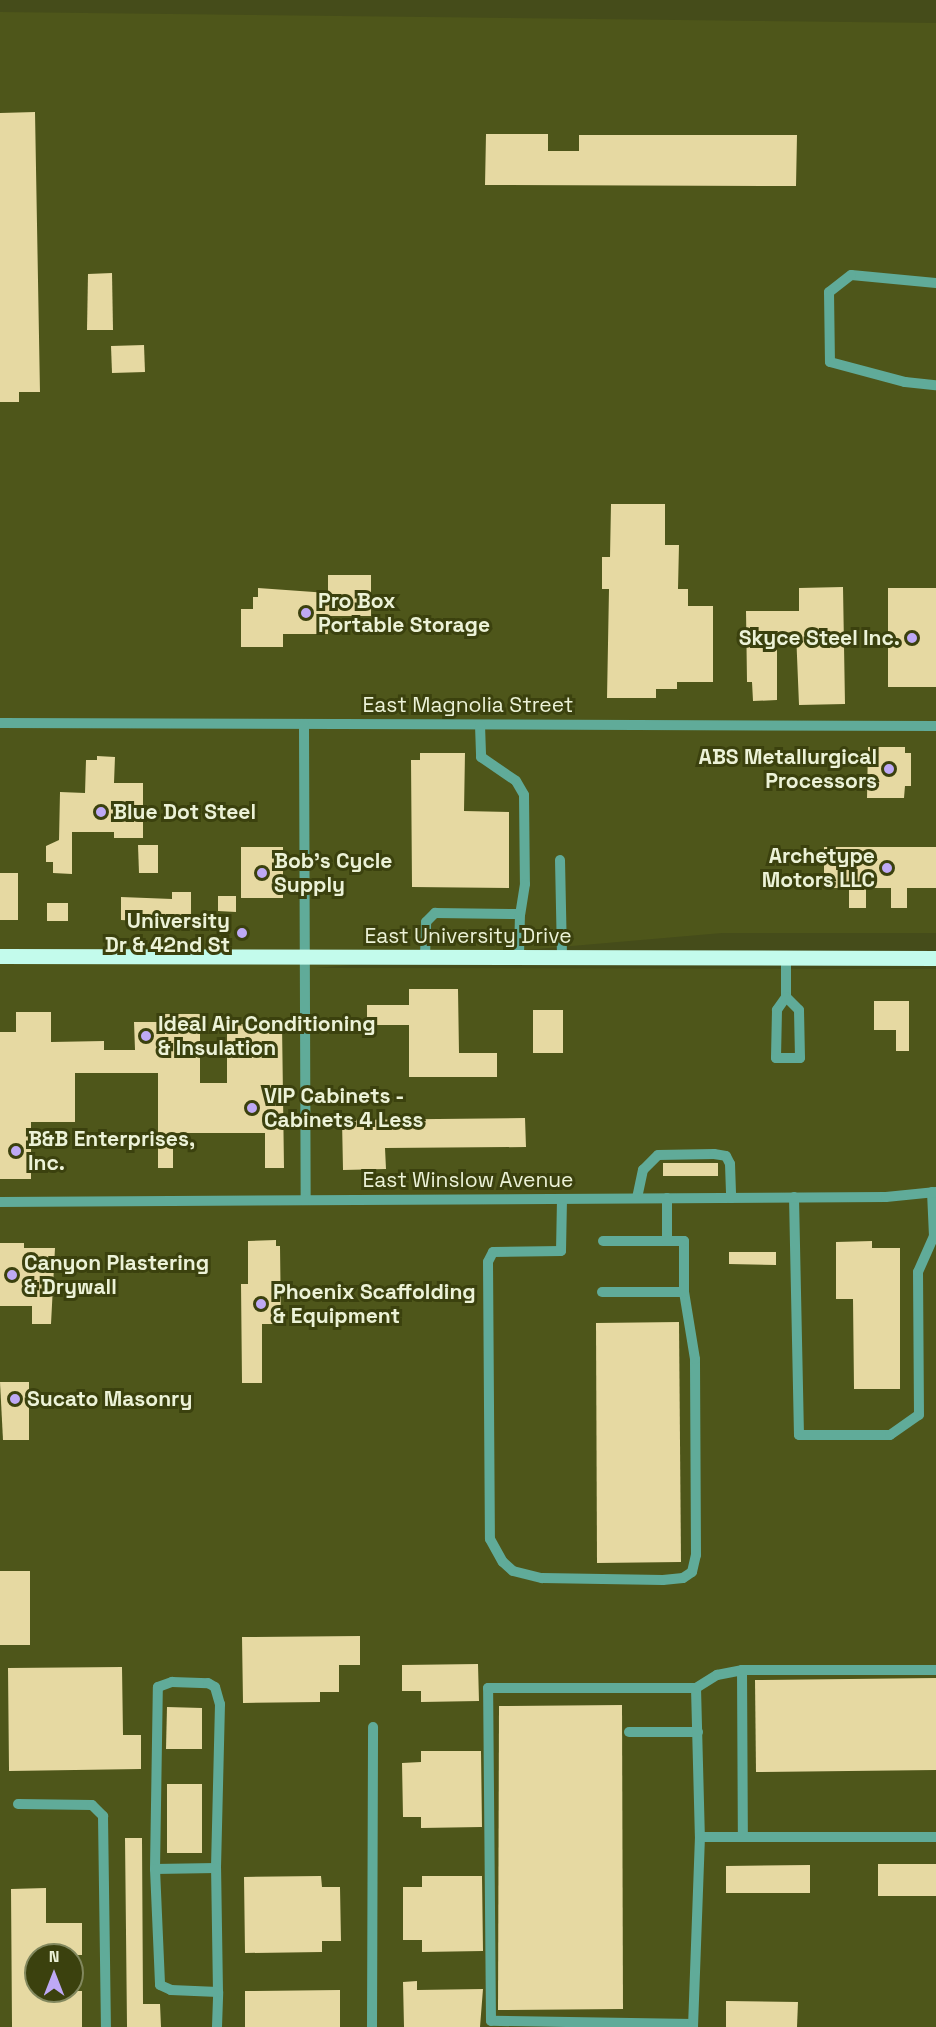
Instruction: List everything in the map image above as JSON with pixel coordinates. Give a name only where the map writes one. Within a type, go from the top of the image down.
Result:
[{"type":"main road","name":"East University Drive","points":[[0,956],[936,958]]},
{"type":"street","points":[[936,283],[851,275],[829,292],[830,362],[905,382],[936,385]]},
{"type":"street","name":"East Magnolia Street","points":[[0,723],[936,726]]},
{"type":"street","points":[[304,724],[306,1200]]},
{"type":"street","points":[[480,725],[481,757],[516,781],[524,795],[525,884],[520,914],[519,956]]},
{"type":"street","points":[[560,860],[562,956]]},
{"type":"street","points":[[425,956],[426,922],[430,915],[520,914]]},
{"type":"street","points":[[786,957],[786,997],[777,1010],[776,1058],[800,1058],[800,1010],[786,997]]},
{"type":"street","points":[[637,1198],[643,1170],[658,1155],[714,1154],[726,1156],[730,1164],[731,1197]]},
{"type":"street","points":[[794,1197],[799,1435],[890,1435],[919,1415],[918,1272],[934,1236],[934,1192]]},
{"type":"street","name":"East Winslow Avenue","points":[[0,1202],[794,1197],[934,1192]]},
{"type":"street","points":[[562,1198],[561,1251],[494,1252],[488,1262],[490,1539],[498,1556],[513,1571],[542,1578],[663,1580],[683,1578],[692,1572],[696,1555],[695,1359],[684,1292],[684,1241],[603,1241]]},
{"type":"street","points":[[668,1198],[668,1241]]},
{"type":"street","points":[[602,1292],[684,1292]]},
{"type":"street","points":[[696,1688],[700,1837],[693,2025],[491,2021],[488,1689],[696,1688],[717,1675],[742,1670],[936,1670]]},
{"type":"street","points":[[742,1670],[743,1837]]},
{"type":"street","points":[[218,1992],[171,1990],[160,1985],[155,1869],[158,1687],[172,1682],[208,1683],[215,1687],[220,1704],[216,1868],[218,1992],[218,2027]]},
{"type":"street","points":[[372,2027],[373,1727]]},
{"type":"street","points":[[629,1732],[698,1732]]},
{"type":"street","points":[[18,1804],[92,1805],[103,1816],[106,2027]]},
{"type":"street","points":[[700,1837],[936,1838]]},
{"type":"street","points":[[155,1869],[216,1868]]},
{"type":"shaded area","points":[[0,12],[936,23],[936,933],[722,933],[316,968],[936,969],[936,2027],[0,2027]]},
{"type":"building","points":[[35,112],[40,392],[19,392],[19,402],[0,402],[0,113]]},
{"type":"building","points":[[486,134],[548,134],[548,151],[579,151],[579,135],[797,135],[796,186],[485,185]]},
{"type":"building","points":[[112,273],[113,330],[87,330],[88,274]]},
{"type":"building","points":[[144,345],[145,372],[112,373],[111,346]]},
{"type":"building","points":[[611,504],[665,504],[665,545],[679,545],[678,589],[688,589],[688,606],[713,606],[713,682],[677,682],[677,689],[656,689],[656,698],[607,698],[609,589],[602,589],[602,557],[610,557]]},
{"type":"building","name":"Pro Box Portable Storage","points":[[328,575],[371,575],[371,616],[328,616],[328,634],[283,634],[283,647],[241,647],[241,609],[253,609],[253,597],[258,597],[258,588],[328,593]]},
{"type":"building","points":[[843,587],[845,704],[799,705],[796,632],[777,633],[777,700],[753,701],[752,682],[747,682],[746,611],[799,611],[799,588]]},
{"type":"building","name":"Skyce Steel Inc.","points":[[888,588],[936,588],[936,687],[888,687]]},
{"type":"building","name":"ABS Metallurgical Processors","points":[[868,747],[905,747],[905,753],[911,753],[911,786],[905,786],[904,798],[867,798]]},
{"type":"building","points":[[420,753],[465,753],[464,811],[509,812],[509,888],[412,887],[411,760],[420,760]]},
{"type":"building","name":"Blue Dot Steel","points":[[97,756],[115,757],[114,783],[143,783],[143,838],[114,838],[114,832],[72,832],[72,874],[53,873],[53,862],[46,862],[46,846],[59,840],[60,792],[85,793],[86,760],[97,760]]},
{"type":"building","points":[[138,845],[158,845],[158,873],[139,873]]},
{"type":"building","name":"Bob's Cycle Supply","points":[[241,847],[283,847],[283,898],[241,898]]},
{"type":"building","points":[[824,847],[936,847],[936,888],[907,888],[907,908],[891,908],[891,888],[866,888],[866,908],[849,908],[849,888],[824,888]]},
{"type":"building","points":[[0,873],[18,873],[18,920],[0,920]]},
{"type":"building","points":[[172,892],[191,892],[191,915],[140,915],[140,921],[121,920],[121,897],[172,899]]},
{"type":"building","points":[[218,896],[236,896],[236,912],[218,911]]},
{"type":"building","points":[[47,903],[68,903],[68,921],[47,921]]},
{"type":"building","points":[[409,989],[458,989],[459,1053],[497,1053],[497,1077],[409,1077],[409,1025],[367,1025],[367,1005],[409,1005]]},
{"type":"building","points":[[874,1001],[909,1001],[909,1051],[896,1051],[896,1030],[874,1030]]},
{"type":"building","points":[[533,1010],[563,1010],[563,1053],[533,1053]]},
{"type":"building","points":[[16,1012],[51,1012],[51,1042],[104,1041],[104,1050],[135,1050],[134,1022],[158,1022],[158,1014],[200,1014],[200,1083],[227,1083],[227,1024],[282,1024],[284,1168],[265,1168],[265,1133],[173,1133],[173,1168],[158,1168],[158,1073],[75,1073],[75,1122],[31,1122],[31,1179],[0,1179],[0,1032],[16,1032]]},
{"type":"building","points":[[525,1118],[526,1147],[385,1148],[386,1169],[343,1170],[342,1120]]},
{"type":"building","points":[[663,1163],[718,1163],[718,1176],[663,1176]]},
{"type":"building","name":"Phoenix Scaffolding & Equipment","points":[[276,1240],[276,1246],[280,1246],[281,1324],[262,1324],[262,1383],[242,1383],[241,1284],[248,1284],[248,1241]]},
{"type":"building","points":[[872,1241],[872,1248],[900,1248],[900,1389],[854,1389],[853,1299],[836,1299],[836,1242]]},
{"type":"building","points":[[0,1243],[24,1243],[24,1248],[55,1248],[51,1324],[32,1324],[32,1306],[0,1306]]},
{"type":"building","points":[[729,1252],[776,1252],[776,1265],[729,1264]]},
{"type":"building","points":[[679,1322],[681,1562],[597,1563],[596,1323]]},
{"type":"building","name":"Sucato Masonry","points":[[0,1382],[29,1382],[29,1440],[3,1440]]},
{"type":"building","points":[[0,1571],[30,1571],[30,1645],[0,1645]]},
{"type":"building","points":[[360,1636],[360,1665],[339,1665],[339,1692],[320,1692],[320,1702],[243,1703],[242,1637]]},
{"type":"building","points":[[478,1664],[479,1701],[421,1702],[421,1691],[402,1691],[402,1665]]},
{"type":"building","points":[[122,1667],[123,1735],[141,1735],[141,1769],[9,1771],[8,1668]]},
{"type":"building","points":[[936,1678],[936,1770],[756,1772],[755,1680]]},
{"type":"building","points":[[622,1705],[623,2009],[498,2010],[499,1706]]},
{"type":"building","points":[[167,1707],[202,1708],[202,1749],[166,1749]]},
{"type":"building","points":[[421,1751],[481,1751],[482,1827],[421,1828],[421,1817],[403,1817],[402,1763],[421,1762]]},
{"type":"building","points":[[167,1784],[202,1784],[202,1853],[167,1853]]},
{"type":"building","points":[[125,1838],[142,1838],[143,2004],[160,2004],[161,2027],[127,2027]]},
{"type":"building","points":[[878,1864],[936,1864],[936,1896],[878,1896]]},
{"type":"building","points":[[810,1865],[810,1893],[726,1893],[726,1866]]},
{"type":"building","points":[[321,1876],[322,1887],[340,1887],[341,1941],[322,1941],[322,1952],[245,1953],[244,1877]]},
{"type":"building","points":[[422,1876],[482,1876],[483,1951],[422,1952],[422,1940],[403,1940],[403,1887],[422,1887]]},
{"type":"building","points":[[46,1888],[46,1923],[82,1923],[82,1943],[24,1943],[24,2003],[82,2003],[82,2027],[12,2027],[11,1889]]},
{"type":"building","points":[[417,1981],[417,1990],[483,1989],[480,2027],[404,2027],[403,1982]]},
{"type":"building","points":[[340,1990],[340,2027],[245,2027],[245,1991]]},
{"type":"building","points":[[726,2001],[798,2002],[797,2027],[726,2027]]},
{"type":"place","name":"Pro Box Portable Storage","points":[[306,613]]},
{"type":"place","name":"Skyce Steel Inc.","points":[[912,638]]},
{"type":"place","name":"ABS Metallurgical Processors","points":[[889,769]]},
{"type":"place","name":"Blue Dot Steel","points":[[101,812]]},
{"type":"place","name":"Archetype Motors LLC","points":[[887,868]]},
{"type":"place","name":"Bob's Cycle Supply","points":[[262,873]]},
{"type":"place","name":"University Dr & 42nd St","points":[[242,933]]},
{"type":"place","name":"Ideal Air Conditioning & Insulation","points":[[146,1036]]},
{"type":"place","name":"VIP Cabinets - Cabinets 4 Less","points":[[252,1108]]},
{"type":"place","name":"B&B Enterprises, Inc.","points":[[16,1151]]},
{"type":"place","name":"Canyon Plastering & Drywall","points":[[12,1275]]},
{"type":"place","name":"Phoenix Scaffolding & Equipment","points":[[261,1304]]},
{"type":"place","name":"Sucato Masonry","points":[[15,1399]]}]
